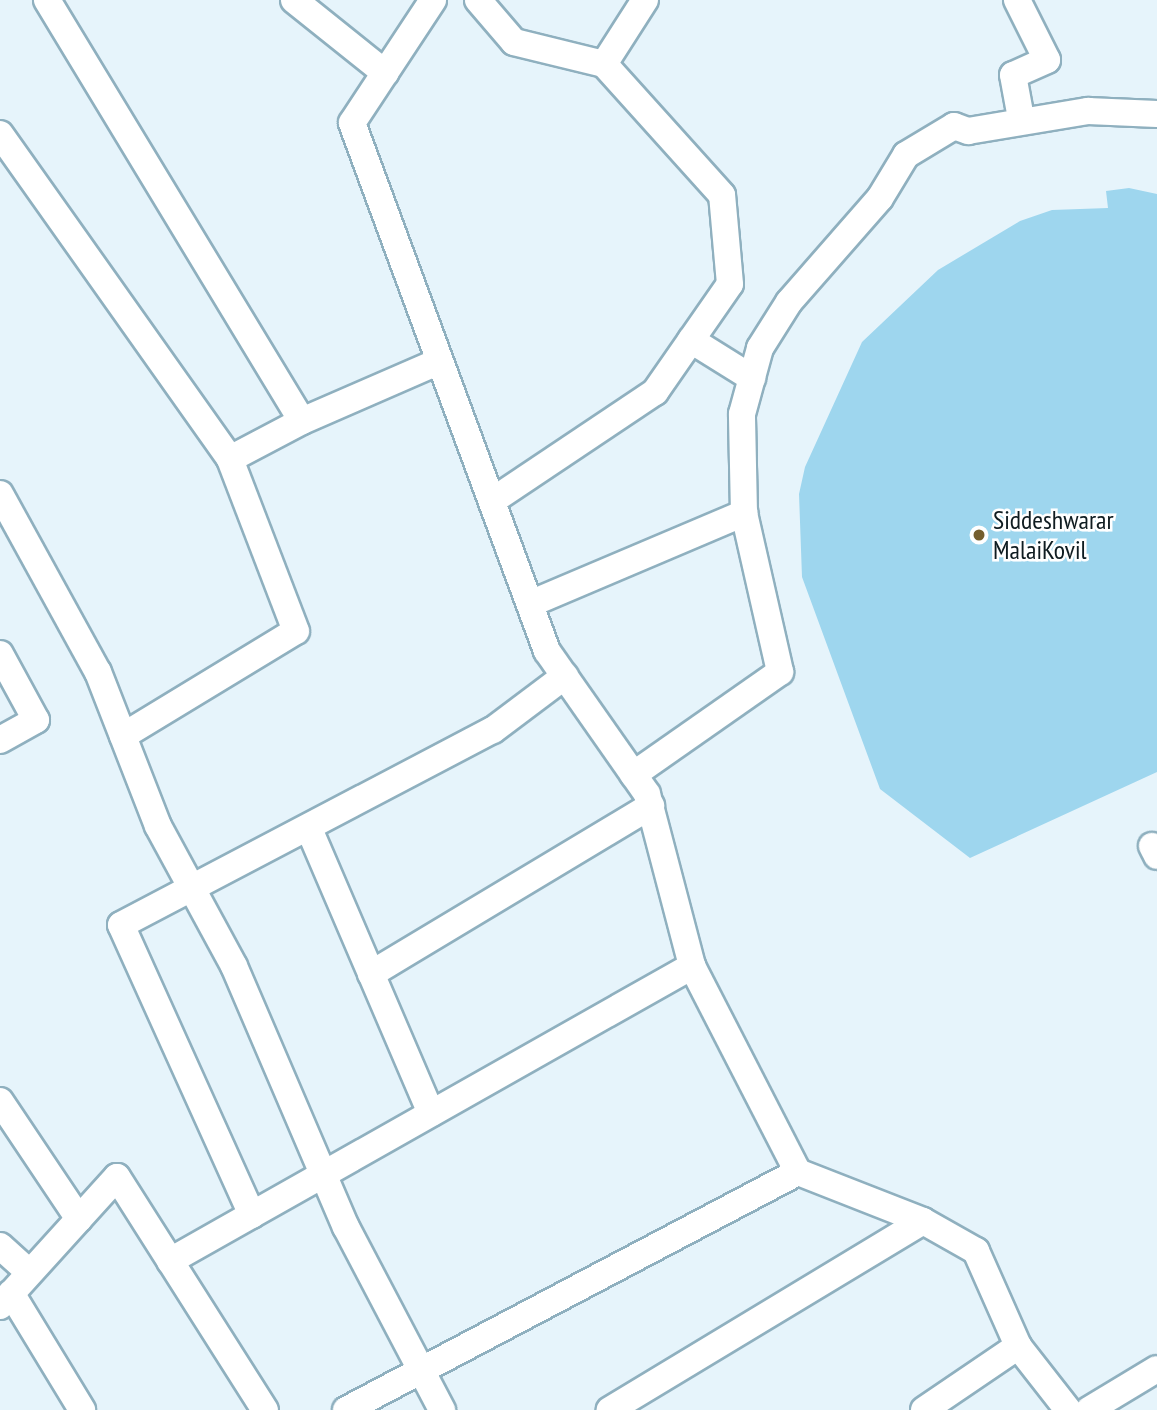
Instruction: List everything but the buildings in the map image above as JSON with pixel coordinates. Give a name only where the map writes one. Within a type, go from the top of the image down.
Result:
[{"type":"street","points":[[47,0],[302,421]]},
{"type":"street","points":[[294,0],[386,73]]},
{"type":"street","points":[[433,0],[352,123],[530,604],[565,676],[651,806],[692,966],[798,1172],[923,1221],[976,1251],[1018,1346],[1068,1410]]},
{"type":"street","points":[[478,0],[514,42],[604,64],[722,195],[730,284],[655,392],[492,501]]},
{"type":"street","points":[[604,64],[645,0]]},
{"type":"street","points":[[1017,0],[1047,61],[1013,75],[1021,118]]},
{"type":"street","points":[[633,775],[780,672],[744,513],[742,414],[760,348],[789,302],[843,246],[906,155],[954,126],[968,131],[1021,118],[1087,111],[1157,114]]},
{"type":"street","points":[[0,134],[230,459],[296,631],[123,736]]},
{"type":"street","points":[[691,340],[752,377]]},
{"type":"street","points":[[230,459],[302,421],[440,361]]},
{"type":"street","points":[[0,494],[98,671],[158,826],[234,967],[323,1174],[442,1410]]},
{"type":"street","points":[[530,604],[744,513]]},
{"type":"street","points":[[0,654],[36,720],[0,740]]},
{"type":"street","points":[[252,1214],[121,925],[194,892],[492,730],[565,676]]},
{"type":"street","points":[[371,974],[651,806]]},
{"type":"street","points":[[310,831],[431,1113]]},
{"type":"street","points":[[170,1261],[692,966]]},
{"type":"street","points":[[0,1101],[79,1219]]},
{"type":"street","points":[[346,1410],[798,1172]]},
{"type":"street","points":[[82,1410],[5,1299],[117,1177],[265,1410]]},
{"type":"street","points":[[610,1410],[923,1221]]},
{"type":"street","points":[[0,1247],[29,1272]]},
{"type":"street","points":[[924,1410],[1018,1346]]},
{"type":"street","points":[[1089,1410],[1157,1369]]},
{"type":"place","name":"Siddeshwarar MalaiKovil","points":[[979,535]]}]
